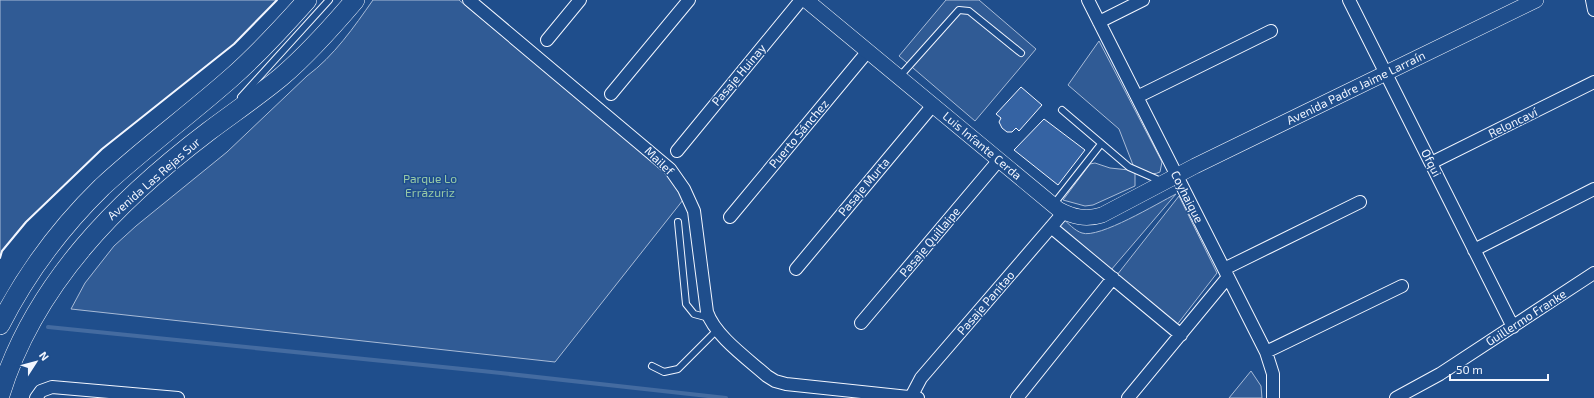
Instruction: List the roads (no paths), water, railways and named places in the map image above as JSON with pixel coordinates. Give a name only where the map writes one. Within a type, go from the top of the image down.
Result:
[{"type":"main road","points":[[0,325],[22,285],[40,259],[80,210],[125,167],[237,72],[268,43],[307,0]]},
{"type":"main road","name":"Avenida Las Rejas Sur","points":[[0,396],[10,368],[32,320],[61,274],[97,230],[128,200],[208,132],[260,93],[300,60],[333,26],[355,0]]},
{"type":"street","name":"Mailef","points":[[470,0],[670,169],[684,189],[694,211],[709,318],[717,330],[767,376],[775,381],[786,384],[915,398]]},
{"type":"street","points":[[547,40],[580,0]]},
{"type":"street","points":[[611,94],[689,0]]},
{"type":"street","name":"Pasaje Huinay","points":[[677,151],[801,0]]},
{"type":"street","name":"Luis Infante Cerda","points":[[806,0],[1058,208],[1080,218],[1095,217],[1102,215],[1171,179]]},
{"type":"street","name":"Coyhaique","points":[[1088,0],[1137,97],[1171,179],[1226,273],[1266,352],[1273,374],[1273,398]]},
{"type":"street","points":[[1099,22],[1143,0]]},
{"type":"street","name":"Ofqui","points":[[1349,0],[1513,327]]},
{"type":"street","name":"Avenida Padre Jaime Larraín","points":[[1171,179],[1536,0]]},
{"type":"street","points":[[1592,0],[1594,10]]},
{"type":"street","points":[[1137,97],[1271,31]]},
{"type":"street","name":"Puerto Sánchez","points":[[730,217],[868,52]]},
{"type":"street","name":"Reloncaví","points":[[1431,164],[1594,82]]},
{"type":"street","name":"Pasaje Murta","points":[[796,269],[933,105]]},
{"type":"street","name":"Pasaje Quillaipe","points":[[861,323],[999,160]]},
{"type":"street","points":[[1474,250],[1594,189]]},
{"type":"street","points":[[1128,398],[1181,335],[1226,273],[1360,202]]},
{"type":"street","name":"Pasaje Panitao","points":[[915,398],[921,378],[1051,227],[1058,208]]},
{"type":"street","points":[[1051,227],[1181,335]]},
{"type":"street","name":"Guillermo Franke","points":[[1396,398],[1440,374],[1594,273]]},
{"type":"street","points":[[1017,398],[1112,278]]},
{"type":"street","points":[[1266,352],[1402,286]]},
{"type":"street","points":[[38,395],[52,387],[125,396],[178,398]]},
{"type":"lane","points":[[208,132],[256,82],[329,0]]},
{"type":"lane","points":[[899,77],[959,10],[969,11],[1021,53]]},
{"type":"lane","points":[[1062,110],[1129,167],[1171,179]]},
{"type":"lane","points":[[1058,208],[1101,144]]},
{"type":"lane","points":[[678,222],[686,304],[694,314],[709,318]]},
{"type":"lane","points":[[652,366],[664,372],[678,369],[717,330]]},
{"type":"waterway","points":[[48,327],[482,371],[726,398]]},
{"type":"park label","name":"Parque Lo Errázuriz","points":[[430,186]]}]
